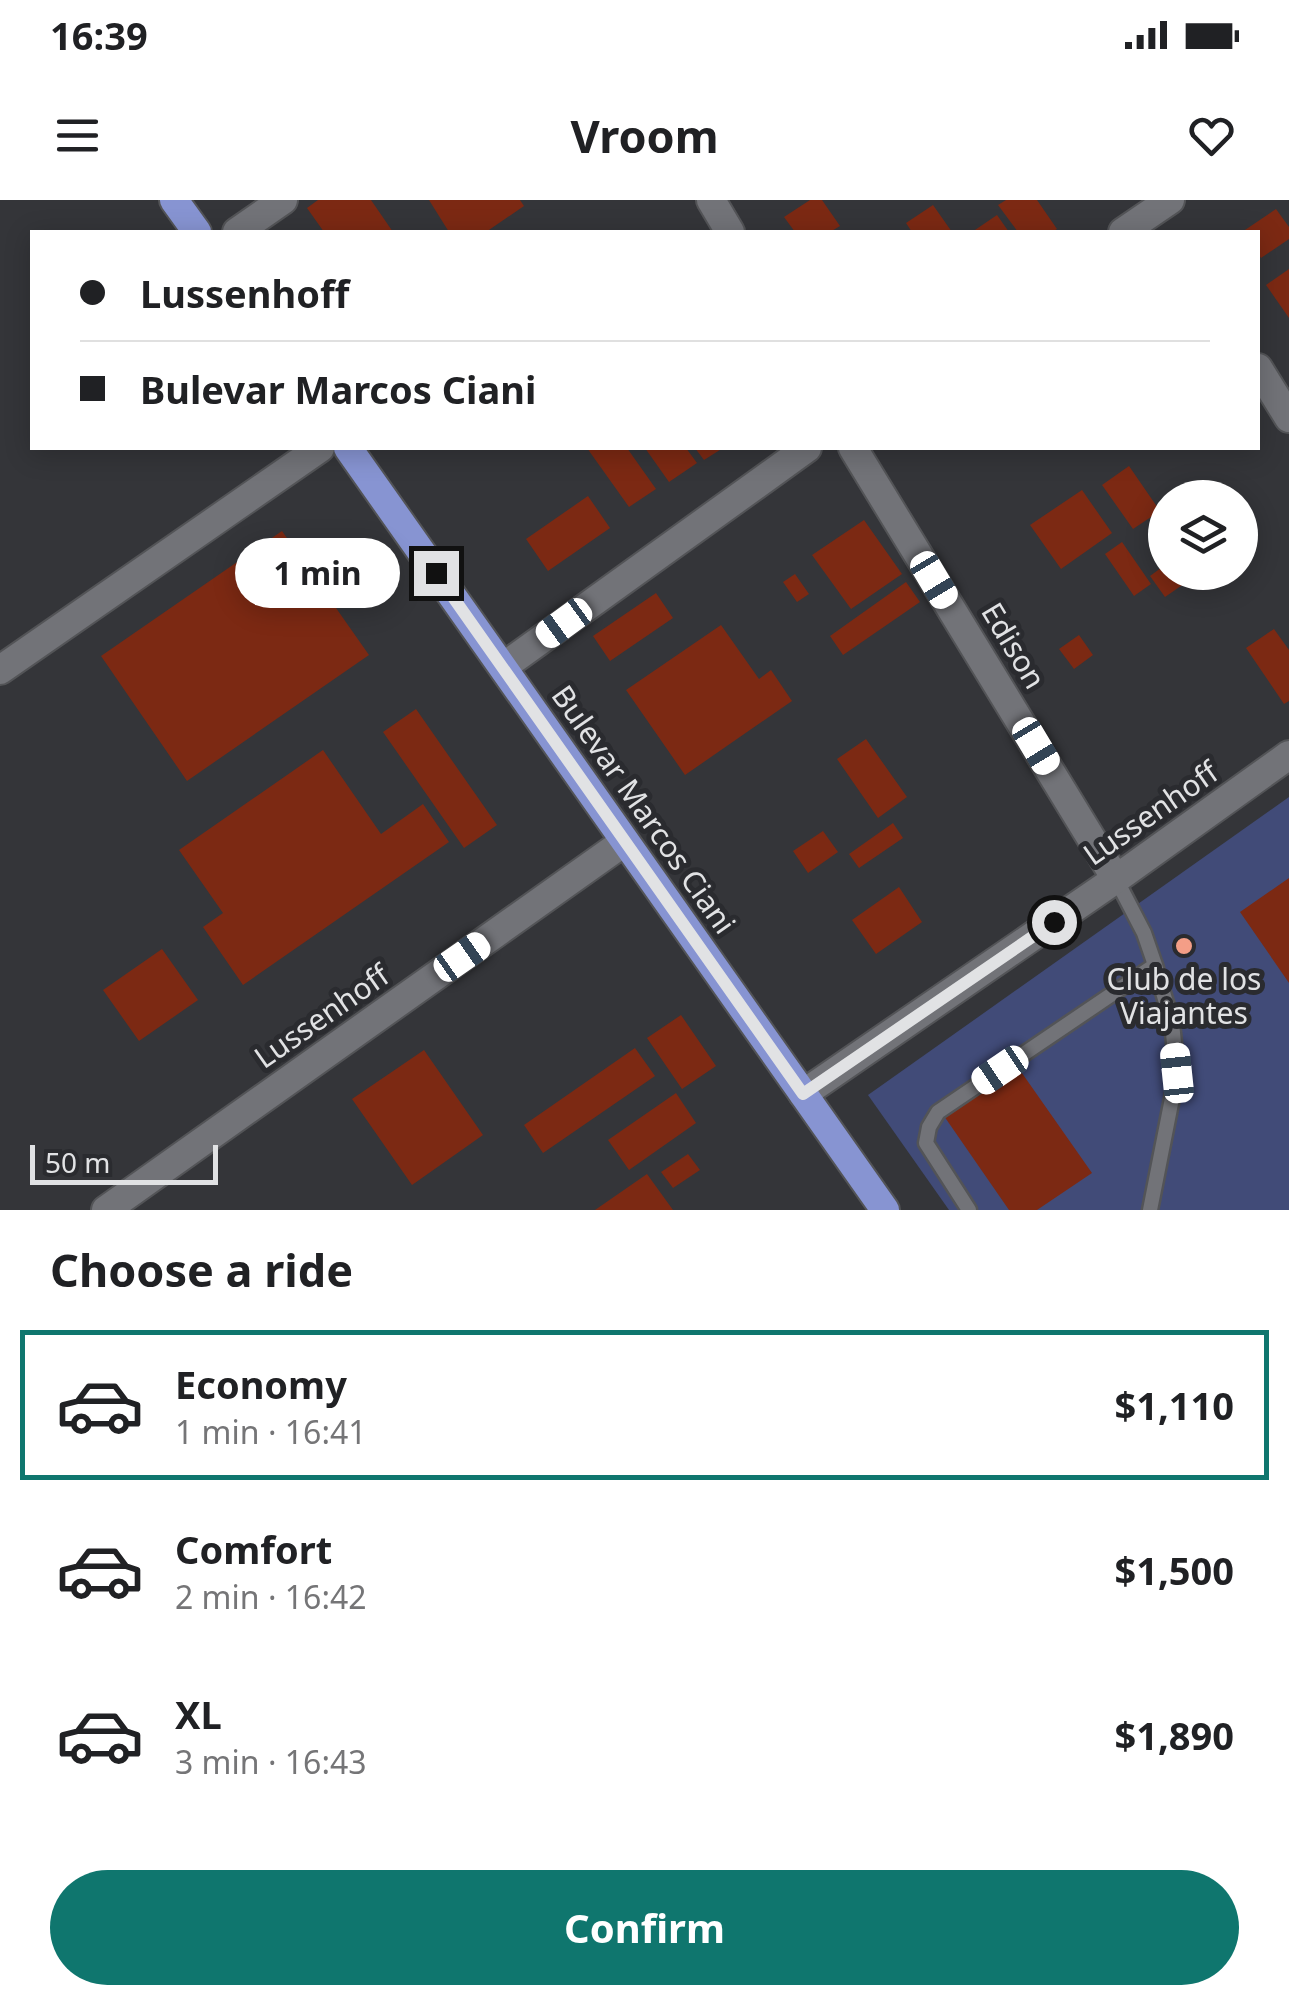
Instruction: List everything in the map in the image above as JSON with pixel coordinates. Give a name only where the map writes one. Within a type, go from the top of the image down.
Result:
[{"type":"highway","points":[[174,200],[196,230]]},
{"type":"highway","name":"Bulevar Marcos Ciani","points":[[349,450],[885,1210]]},
{"type":"street","points":[[240,230],[283,200]]},
{"type":"street","points":[[711,200],[729,230]]},
{"type":"street","points":[[1128,230],[1163,210]]},
{"type":"street","points":[[1260,371],[1289,418]]},
{"type":"street","points":[[0,670],[317,450]]},
{"type":"street","points":[[502,667],[805,450]]},
{"type":"street","name":"Edison","points":[[854,450],[1116,879]]},
{"type":"street","name":"Lussenhoff","points":[[803,1094],[1289,755]]},
{"type":"street","name":"Lussenhoff","points":[[106,1210],[624,842]]},
{"type":"lane","points":[[1116,879],[1144,932],[1172,1023],[1177,1073],[1150,1210]]},
{"type":"lane","points":[[969,1210],[926,1143],[938,1112],[1155,965]]},
{"type":"shaded area","name":"Club de los Viajantes","points":[[1289,797],[1289,1210],[949,1210],[868,1095]]},
{"type":"building","points":[[318,200],[371,200],[392,230],[323,230],[307,208]]},
{"type":"building","points":[[429,200],[520,200],[524,206],[489,230],[448,230]]},
{"type":"building","points":[[810,200],[822,200],[840,226],[833,230],[794,230],[784,217]]},
{"type":"building","points":[[1006,200],[1037,200],[1057,229],[1017,230],[998,205]]},
{"type":"building","points":[[933,205],[951,230],[911,230],[906,223]]},
{"type":"building","points":[[1276,209],[1289,227],[1289,239],[1261,258],[1260,230],[1245,230]]},
{"type":"building","points":[[997,215],[1008,230],[975,230]]},
{"type":"building","points":[[1289,269],[1289,318],[1266,285]]},
{"type":"building","points":[[588,450],[628,450],[656,489],[629,507]]},
{"type":"building","points":[[646,450],[687,450],[697,463],[669,482]]},
{"type":"building","points":[[696,450],[720,450],[704,460]]},
{"type":"building","points":[[1129,466],[1148,494],[1148,519],[1133,529],[1102,485]]},
{"type":"building","points":[[1082,490],[1112,533],[1061,569],[1030,525]]},
{"type":"building","points":[[588,496],[610,528],[548,571],[526,539]]},
{"type":"building","points":[[864,520],[902,574],[851,609],[812,555]]},
{"type":"building","points":[[282,531],[369,655],[187,781],[101,656]]},
{"type":"building","points":[[1122,542],[1148,580],[1148,586],[1134,596],[1105,554]]},
{"type":"building","points":[[795,574],[809,594],[797,602],[783,582]]},
{"type":"building","points":[[906,582],[920,602],[843,655],[830,636]]},
{"type":"building","points":[[656,593],[673,618],[610,661],[593,636]]},
{"type":"building","points":[[721,625],[759,679],[771,670],[792,701],[685,775],[626,690]]},
{"type":"building","points":[[1274,629],[1289,650],[1289,701],[1284,704],[1246,648]]},
{"type":"building","points":[[1079,635],[1093,655],[1074,669],[1059,649]]},
{"type":"building","points":[[416,709],[497,825],[464,848],[383,732]]},
{"type":"building","points":[[866,739],[907,797],[878,818],[837,759]]},
{"type":"building","points":[[323,750],[381,834],[423,804],[449,842],[243,985],[203,927],[223,913],[179,850]]},
{"type":"building","points":[[893,823],[903,838],[859,868],[849,854]]},
{"type":"building","points":[[823,831],[838,852],[808,873],[793,851]]},
{"type":"building","points":[[1289,878],[1289,983],[1240,912]]},
{"type":"building","points":[[899,887],[922,922],[876,954],[852,920]]},
{"type":"building","points":[[162,949],[198,1000],[139,1041],[103,990]]},
{"type":"building","points":[[681,1015],[716,1066],[682,1089],[647,1038]]},
{"type":"building","points":[[635,1048],[655,1076],[543,1153],[524,1125]]},
{"type":"building","points":[[424,1050],[483,1135],[412,1185],[352,1099]]},
{"type":"building","points":[[1017,1066],[1092,1173],[1037,1210],[1009,1210],[944,1116]]},
{"type":"building","points":[[676,1093],[696,1123],[629,1170],[608,1140]]},
{"type":"building","points":[[688,1154],[700,1170],[673,1188],[661,1172]]},
{"type":"building","points":[[647,1174],[673,1210],[595,1210]]},
{"type":"place","name":"Club de los Viajantes","points":[[1184,946]]},
{"type":"route","points":[[436,573],[803,1094],[1054,922]]}]
